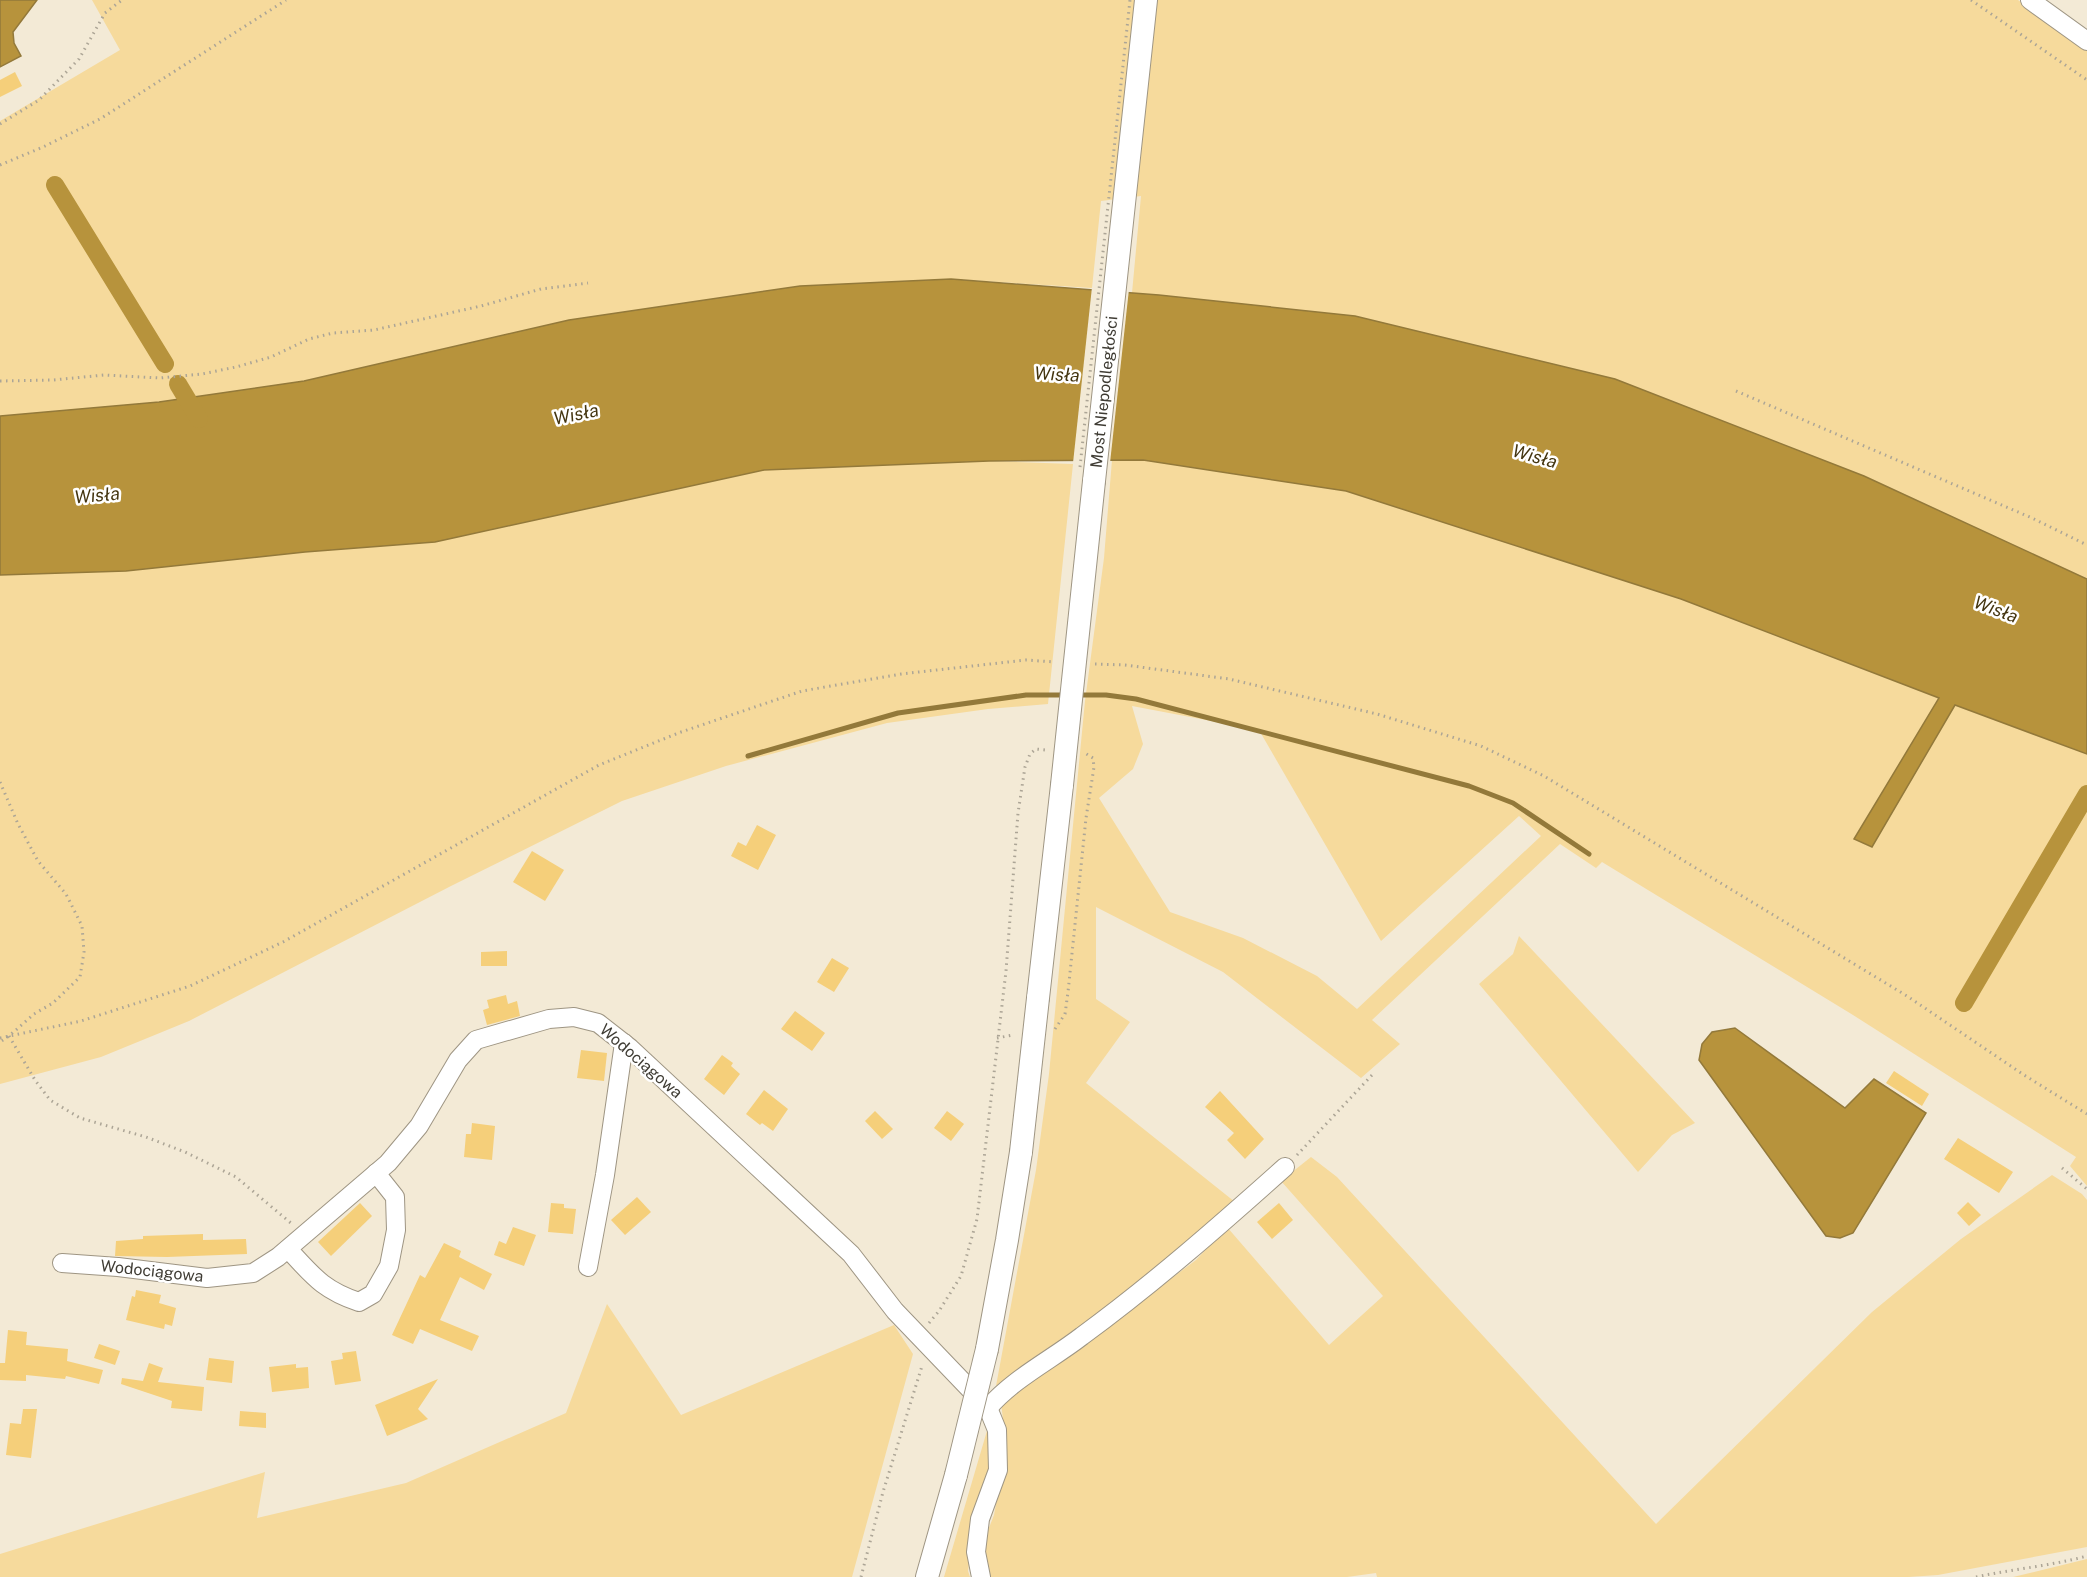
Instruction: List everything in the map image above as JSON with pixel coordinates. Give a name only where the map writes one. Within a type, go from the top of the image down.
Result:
[{"type":"main road","name":"Most Niepodległości","points":[[927,1577],[956,1475],[987,1349],[1008,1240],[1021,1152],[1146,0]]},
{"type":"street","points":[[2030,0],[2087,41]]},
{"type":"street","name":"Wodociągowa","points":[[62,1263],[207,1278],[253,1273],[288,1249],[388,1163],[419,1126],[458,1060],[476,1040],[549,1019],[573,1017],[598,1023],[624,1043],[851,1254],[895,1311],[988,1408],[997,1430],[998,1470],[980,1520],[976,1552],[981,1577]]},
{"type":"street","points":[[588,1268],[605,1175],[624,1043]]},
{"type":"street","points":[[988,1408],[1002,1392],[1082,1337],[1198,1244],[1285,1167]]},
{"type":"street","points":[[288,1249],[317,1280],[337,1294],[359,1302],[373,1294],[389,1266],[396,1230],[395,1197],[376,1173]]},
{"type":"path","points":[[0,124],[39,100],[78,58],[105,13],[122,0]]},
{"type":"path","points":[[0,165],[100,119],[286,0]]},
{"type":"path","points":[[1079,472],[1130,0]]},
{"type":"path","points":[[1971,0],[2087,80]]},
{"type":"path","points":[[0,381],[53,380],[104,375],[160,378],[202,374],[271,357],[309,339],[333,333],[374,330],[481,306],[541,289],[588,283]]},
{"type":"path","points":[[1736,391],[2032,518],[2087,545]]},
{"type":"path","points":[[1057,672],[1059,660]]},
{"type":"path","points":[[0,782],[18,824],[38,861],[66,894],[82,926],[84,951],[80,977],[53,1003],[34,1014],[9,1036],[0,1040]]},
{"type":"path","points":[[9,1036],[35,1080],[50,1100],[80,1118],[175,1148],[236,1178],[305,1233]]},
{"type":"path","points":[[1285,1167],[1373,1074]]},
{"type":"path","points":[[2062,1168],[2087,1188]]},
{"type":"path","points":[[861,1577],[883,1492],[920,1369],[934,1351]]},
{"type":"path","points":[[1976,1577],[2058,1564],[2087,1556]]},
{"type":"shaded area","points":[[92,0],[2018,0],[2087,50],[2087,579],[1864,476],[1159,295],[1132,293],[1141,196],[1101,201],[1092,288],[951,279],[800,286],[569,320],[304,381],[159,402],[0,416],[0,121],[120,50]]},
{"type":"shaded area","points":[[1112,460],[1143,460],[1346,491],[1681,599],[1939,698],[1854,839],[1871,847],[1955,705],[2087,754],[2087,1186],[2070,1166],[2076,1157],[1853,1015],[1602,862],[1596,868],[1560,844],[1372,1020],[1400,1044],[1361,1078],[1223,972],[1096,907],[1096,999],[1130,1022],[1086,1083],[1235,1202],[1082,1337],[996,1386],[1036,1170],[1049,1074],[1085,701],[1104,558]],"holes":[[[1132,706],[1259,730],[1381,941],[1519,816],[1541,836],[1357,1009],[1317,976],[1243,938],[1170,912],[1099,798],[1133,769],[1143,744]]]},
{"type":"shaded area","points":[[989,461],[1073,464],[1048,704],[988,709],[887,723],[726,766],[622,801],[189,1021],[101,1057],[0,1084],[0,575],[126,571],[305,552],[435,542],[764,470]]},
{"type":"shaded area","points":[[1519,936],[1695,1123],[1672,1135],[1638,1172],[1479,984],[1513,954]]},
{"type":"shaded area","points":[[1311,1157],[1337,1177],[1656,1524],[1872,1312],[1961,1239],[2052,1175],[2082,1194],[2087,1200],[2087,1547],[1938,1575],[1908,1577],[1377,1577],[1376,1573],[1347,1577],[990,1577],[983,1543],[994,1515],[1006,1449],[1001,1401],[1055,1365],[1196,1260],[1227,1227],[1329,1345],[1383,1296],[1281,1181]]},
{"type":"shaded area","points":[[607,1304],[681,1415],[894,1325],[913,1354],[852,1577],[0,1577],[0,1554],[265,1472],[257,1518],[406,1483],[566,1413]]},
{"type":"shaded area","points":[[989,1424],[992,1464],[975,1518],[968,1571],[970,1577],[944,1577]]},
{"type":"shaded area","points":[[2087,1559],[2087,1577],[2013,1577]]},
{"type":"water","points":[[0,0],[37,0],[13,32],[14,43],[21,56],[0,67]]},
{"type":"water","name":"Wisła","points":[[951,279],[1159,295],[1355,316],[1615,379],[1864,476],[2087,579],[2087,754],[1955,705],[1872,847],[1854,839],[1939,698],[1681,599],[1346,491],[1143,460],[989,461],[764,470],[435,542],[305,552],[126,571],[0,575],[0,416],[159,402],[304,381],[569,320],[800,286]]},
{"type":"water","points":[[1735,1028],[1845,1108],[1874,1079],[1926,1113],[1853,1233],[1840,1238],[1826,1236],[1699,1060],[1702,1044],[1712,1032]]},
{"type":"pier","points":[[1092,287],[1129,289],[1110,463],[1073,463]]},
{"type":"building","points":[[15,72],[22,86],[0,97],[0,80]]},
{"type":"building","points":[[757,825],[776,835],[758,870],[731,856],[738,842],[746,846]]},
{"type":"building","points":[[532,851],[564,870],[545,901],[513,882]]},
{"type":"building","points":[[507,951],[507,966],[481,966],[481,952]]},
{"type":"building","points":[[832,958],[849,968],[834,992],[817,982]]},
{"type":"building","points":[[506,995],[508,1004],[517,1001],[520,1016],[487,1025],[483,1010],[489,1008],[487,1000]]},
{"type":"building","points":[[795,1011],[825,1033],[812,1051],[781,1029]]},
{"type":"building","points":[[581,1050],[607,1053],[604,1081],[577,1078]]},
{"type":"building","points":[[722,1055],[733,1063],[731,1066],[740,1074],[724,1095],[704,1079]]},
{"type":"building","points":[[1894,1071],[1929,1094],[1922,1106],[1886,1083]]},
{"type":"building","points":[[764,1090],[788,1109],[773,1131],[762,1123],[760,1125],[746,1114]]},
{"type":"building","points":[[1220,1091],[1264,1139],[1245,1159],[1227,1140],[1234,1133],[1205,1107]]},
{"type":"building","points":[[875,1111],[893,1129],[882,1139],[865,1121]]},
{"type":"building","points":[[947,1111],[964,1124],[951,1141],[934,1128]]},
{"type":"building","points":[[472,1123],[495,1126],[492,1160],[464,1157],[466,1134],[471,1134]]},
{"type":"building","points":[[1958,1138],[2013,1172],[1999,1193],[1944,1159]]},
{"type":"building","points":[[637,1197],[651,1212],[625,1235],[611,1220]]},
{"type":"building","points":[[1968,1202],[1981,1215],[1969,1226],[1957,1213]]},
{"type":"building","points":[[360,1203],[372,1216],[331,1256],[318,1242]]},
{"type":"building","points":[[551,1203],[564,1204],[564,1208],[576,1209],[573,1234],[548,1232]]},
{"type":"building","points":[[1279,1203],[1293,1220],[1272,1239],[1257,1222]]},
{"type":"building","points":[[513,1227],[536,1235],[524,1266],[494,1255],[499,1241],[506,1244]]},
{"type":"building","points":[[203,1234],[203,1240],[246,1239],[247,1254],[115,1256],[116,1241],[143,1239],[143,1236]]},
{"type":"building","points":[[444,1243],[461,1251],[459,1257],[492,1274],[484,1290],[460,1277],[440,1320],[479,1336],[472,1351],[420,1329],[413,1344],[392,1335],[420,1275],[425,1278]]},
{"type":"building","points":[[136,1290],[161,1295],[159,1303],[176,1308],[172,1326],[165,1324],[164,1329],[126,1320],[132,1296],[135,1297]]},
{"type":"building","points":[[8,1330],[27,1332],[26,1345],[68,1349],[67,1361],[103,1370],[99,1384],[66,1376],[65,1379],[26,1375],[26,1381],[0,1380],[0,1363],[5,1363]]},
{"type":"building","points":[[99,1344],[120,1351],[115,1365],[94,1358]]},
{"type":"building","points":[[356,1351],[361,1381],[335,1385],[331,1361],[343,1359],[342,1353]]},
{"type":"building","points":[[209,1358],[234,1361],[232,1383],[206,1380]]},
{"type":"building","points":[[149,1363],[163,1368],[158,1382],[204,1387],[202,1411],[171,1408],[172,1401],[121,1384],[122,1378],[143,1381]]},
{"type":"building","points":[[296,1364],[296,1368],[308,1367],[309,1388],[272,1392],[269,1367]]},
{"type":"building","points":[[438,1379],[418,1409],[428,1419],[387,1436],[375,1405]]},
{"type":"building","points":[[23,1409],[37,1409],[31,1458],[6,1455],[10,1423],[21,1424]]},
{"type":"building","points":[[240,1411],[266,1413],[266,1428],[239,1426]]},
{"type":"waterway","points":[[55,185],[165,364]]},
{"type":"waterway","points":[[178,384],[199,419]]},
{"type":"waterway","points":[[748,756],[898,713],[1026,695],[1065,695]]},
{"type":"waterway","points":[[1078,695],[1106,695],[1136,699],[1469,786],[1513,803],[1589,854]]},
{"type":"waterway","points":[[1964,1003],[2087,794]]}]
